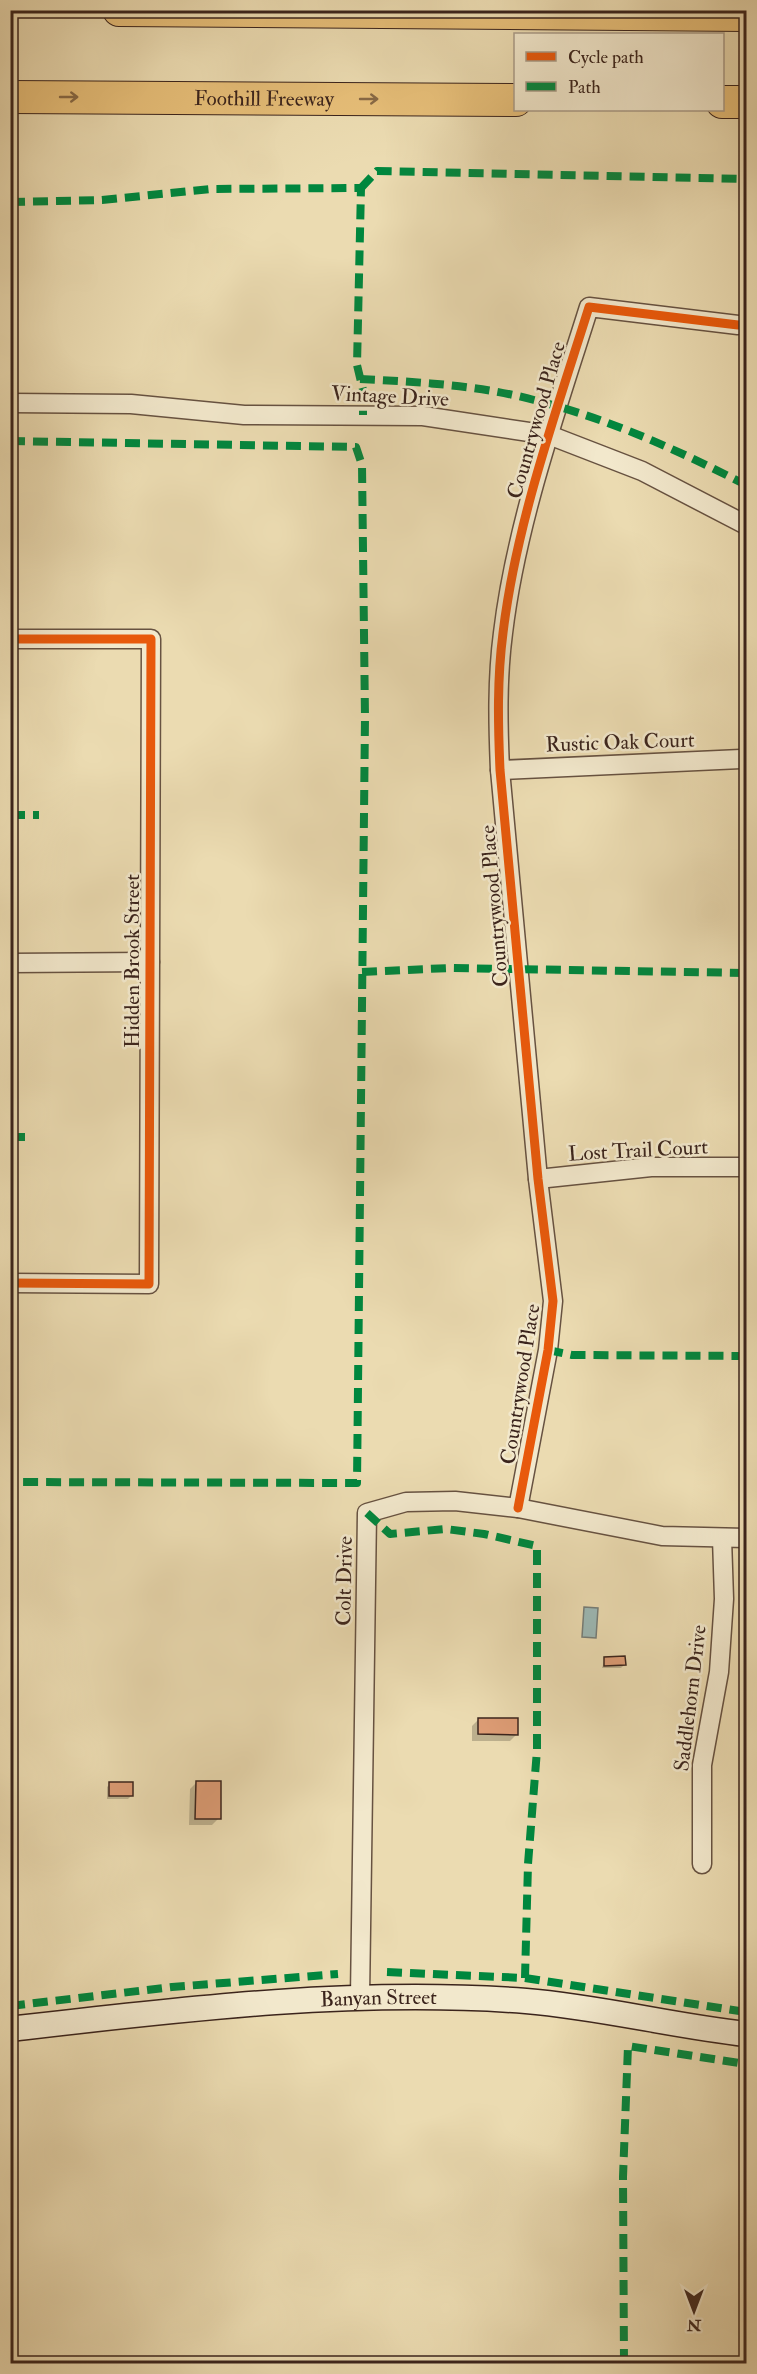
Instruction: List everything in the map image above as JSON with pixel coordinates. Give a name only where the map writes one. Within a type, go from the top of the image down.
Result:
[{"type":"highway","points":[[119,10],[747,15]]},
{"type":"highway","name":"Foothill Freeway","points":[[10,97],[514,100]]},
{"type":"highway","points":[[724,102],[747,102]]},
{"type":"street","name":"Countrywood Place","points":[[518,1508],[548,1350],[553,1301],[538,1179],[500,770],[497,706],[503,632],[522,537],[549,435],[589,307],[738,325]]},
{"type":"street","name":"Vintage Drive","points":[[10,403],[131,404],[244,415],[423,416],[549,435],[642,471],[747,525]]},
{"type":"street","name":"Hidden Brook Street","points":[[10,639],[150,639],[149,1284],[10,1283]]},
{"type":"street","name":"Rustic Oak Court","points":[[500,770],[741,759]]},
{"type":"street","points":[[10,963],[150,962]]},
{"type":"street","name":"Lost Trail Court","points":[[538,1179],[651,1167],[740,1167]]},
{"type":"street","name":"Colt Drive","points":[[360,1997],[367,1513],[406,1502],[455,1501],[518,1508],[611,1528],[662,1536],[747,1538]]},
{"type":"street","name":"Saddlehorn Drive","points":[[702,1864],[702,1765],[719,1672],[724,1599],[722,1538]]},
{"type":"street","name":"Banyan Street","points":[[10,2029],[258,2002],[360,1997],[528,2001],[747,2034]]},
{"type":"water","points":[[584,1607],[598,1608],[596,1638],[582,1637]]},
{"type":"building","points":[[625,1656],[626,1665],[604,1666],[604,1657]]},
{"type":"building","points":[[478,1718],[518,1718],[518,1735],[478,1734]]},
{"type":"building","points":[[196,1781],[221,1781],[221,1819],[195,1819]]},
{"type":"building","points":[[109,1782],[133,1782],[133,1796],[109,1796]]},
{"type":"marked path","points":[[361,188],[377,171],[746,179]]},
{"type":"marked path","points":[[10,202],[102,200],[210,189],[361,188],[357,365],[363,390],[363,415]]},
{"type":"marked path","points":[[360,379],[470,388],[534,400],[589,416],[643,436],[746,485]]},
{"type":"marked path","points":[[10,441],[356,447],[362,465],[365,718],[357,1483],[10,1482]]},
{"type":"marked path","points":[[10,815],[39,815]]},
{"type":"marked path","points":[[362,972],[450,968],[746,973]]},
{"type":"marked path","points":[[10,1137],[26,1137]]},
{"type":"marked path","points":[[548,1350],[572,1355],[746,1356]]},
{"type":"marked path","points":[[367,1513],[390,1534],[446,1529],[484,1534],[537,1546],[537,1750],[528,1864],[525,1978]]},
{"type":"marked path","points":[[387,1972],[525,1978],[746,2012]]},
{"type":"marked path","points":[[10,2006],[172,1987],[338,1974]]},
{"type":"marked path","points":[[624,2364],[623,2177],[628,2046],[746,2064]]},
{"type":"cycle path","points":[[518,1508],[548,1350],[553,1301],[538,1179],[500,770],[498,719],[500,667],[509,592],[538,468],[589,307],[738,325]]},
{"type":"cycle path","points":[[10,639],[151,639],[149,1284],[10,1283]]}]
